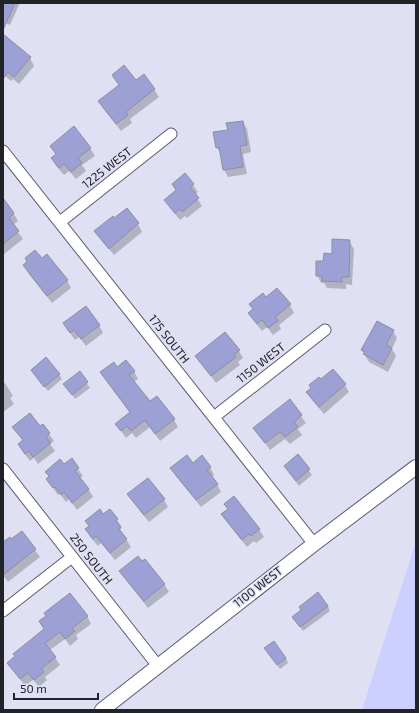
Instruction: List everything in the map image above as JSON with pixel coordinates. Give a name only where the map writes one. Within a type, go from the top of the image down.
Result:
[{"type":"street","name":"1225 WEST","points":[[60,222],[171,134]]},
{"type":"street","name":"175 SOUTH","points":[[3,151],[314,544]]},
{"type":"street","name":"1150 WEST","points":[[214,417],[325,330]]},
{"type":"street","name":"1100 WEST","points":[[102,710],[314,544],[416,467]]},
{"type":"street","name":"250 SOUTH","points":[[3,469],[158,666]]},
{"type":"street","points":[[3,612],[72,556]]},
{"type":"shaded area","points":[[416,541],[416,710],[362,710]]},
{"type":"building","points":[[3,3],[15,3],[3,30]]},
{"type":"building","points":[[3,34],[31,57],[14,77],[8,72],[3,79]]},
{"type":"building","points":[[124,65],[136,80],[144,74],[155,89],[126,112],[128,115],[116,124],[98,101],[119,85],[112,75]]},
{"type":"building","points":[[243,121],[247,145],[240,146],[243,167],[223,170],[219,147],[216,148],[213,132],[228,130],[226,123]]},
{"type":"building","points":[[74,126],[91,148],[78,158],[82,163],[71,172],[64,164],[59,168],[51,158],[56,154],[50,146]]},
{"type":"building","points":[[185,173],[194,184],[190,187],[199,198],[182,212],[180,209],[175,213],[164,200],[176,190],[172,184]]},
{"type":"building","points":[[3,198],[14,213],[9,218],[19,231],[3,244]]},
{"type":"building","points":[[127,208],[139,223],[109,249],[94,231],[113,216],[114,218]]},
{"type":"building","points":[[332,239],[350,240],[349,277],[342,277],[342,282],[322,281],[322,276],[316,276],[316,261],[323,261],[324,253],[332,254]]},
{"type":"building","points":[[35,250],[42,258],[47,254],[68,280],[47,296],[23,265],[27,262],[25,258]]},
{"type":"building","points":[[277,288],[291,304],[275,317],[278,321],[268,328],[262,320],[257,324],[248,313],[253,309],[249,304],[263,293],[266,297]]},
{"type":"building","points":[[86,306],[100,325],[81,339],[74,330],[70,333],[63,323]]},
{"type":"building","points":[[377,321],[394,330],[386,345],[392,348],[383,365],[363,354],[365,352],[361,350]]},
{"type":"building","points":[[225,332],[240,350],[234,354],[236,357],[211,376],[195,356]]},
{"type":"building","points":[[46,357],[60,374],[44,387],[31,370]]},
{"type":"building","points":[[126,360],[135,371],[129,375],[150,401],[157,396],[175,419],[155,434],[145,420],[131,431],[127,426],[121,431],[115,424],[130,412],[100,372],[114,362],[117,367]]},
{"type":"building","points":[[333,369],[346,384],[319,407],[306,392],[311,388],[309,385],[319,377],[321,379]]},
{"type":"building","points":[[80,371],[88,382],[72,395],[63,384]]},
{"type":"building","points":[[290,399],[302,415],[294,422],[298,427],[285,437],[280,432],[265,443],[253,428]]},
{"type":"building","points":[[30,413],[40,426],[43,424],[50,433],[46,437],[51,443],[33,457],[29,451],[25,454],[18,444],[23,440],[12,427]]},
{"type":"building","points":[[298,454],[310,469],[296,481],[284,466]]},
{"type":"building","points":[[187,455],[193,463],[202,455],[211,467],[207,470],[218,484],[196,500],[170,468]]},
{"type":"building","points":[[72,458],[79,468],[75,471],[89,489],[72,503],[64,492],[61,495],[55,487],[53,488],[46,479],[49,476],[45,472],[60,459],[64,464]]},
{"type":"building","points":[[148,478],[165,499],[144,515],[127,494]]},
{"type":"building","points":[[234,496],[260,529],[251,536],[249,534],[242,540],[221,514],[228,509],[224,504]]},
{"type":"building","points":[[100,509],[103,514],[110,509],[118,519],[116,521],[121,528],[119,529],[127,539],[110,553],[96,536],[93,539],[85,529],[89,526],[85,521]]},
{"type":"building","points":[[22,531],[36,549],[3,575],[3,542],[10,537],[11,539]]},
{"type":"building","points":[[138,556],[142,561],[145,559],[165,584],[144,601],[119,571]]},
{"type":"building","points":[[318,592],[328,606],[300,627],[292,617],[301,610],[299,607]]},
{"type":"building","points":[[70,593],[88,616],[72,628],[75,631],[65,639],[60,632],[45,643],[56,657],[41,669],[44,672],[34,680],[28,673],[20,679],[7,663],[15,656],[13,654],[44,629],[39,621],[46,616],[44,613]]},
{"type":"building","points":[[274,641],[286,658],[277,665],[264,648]]}]
